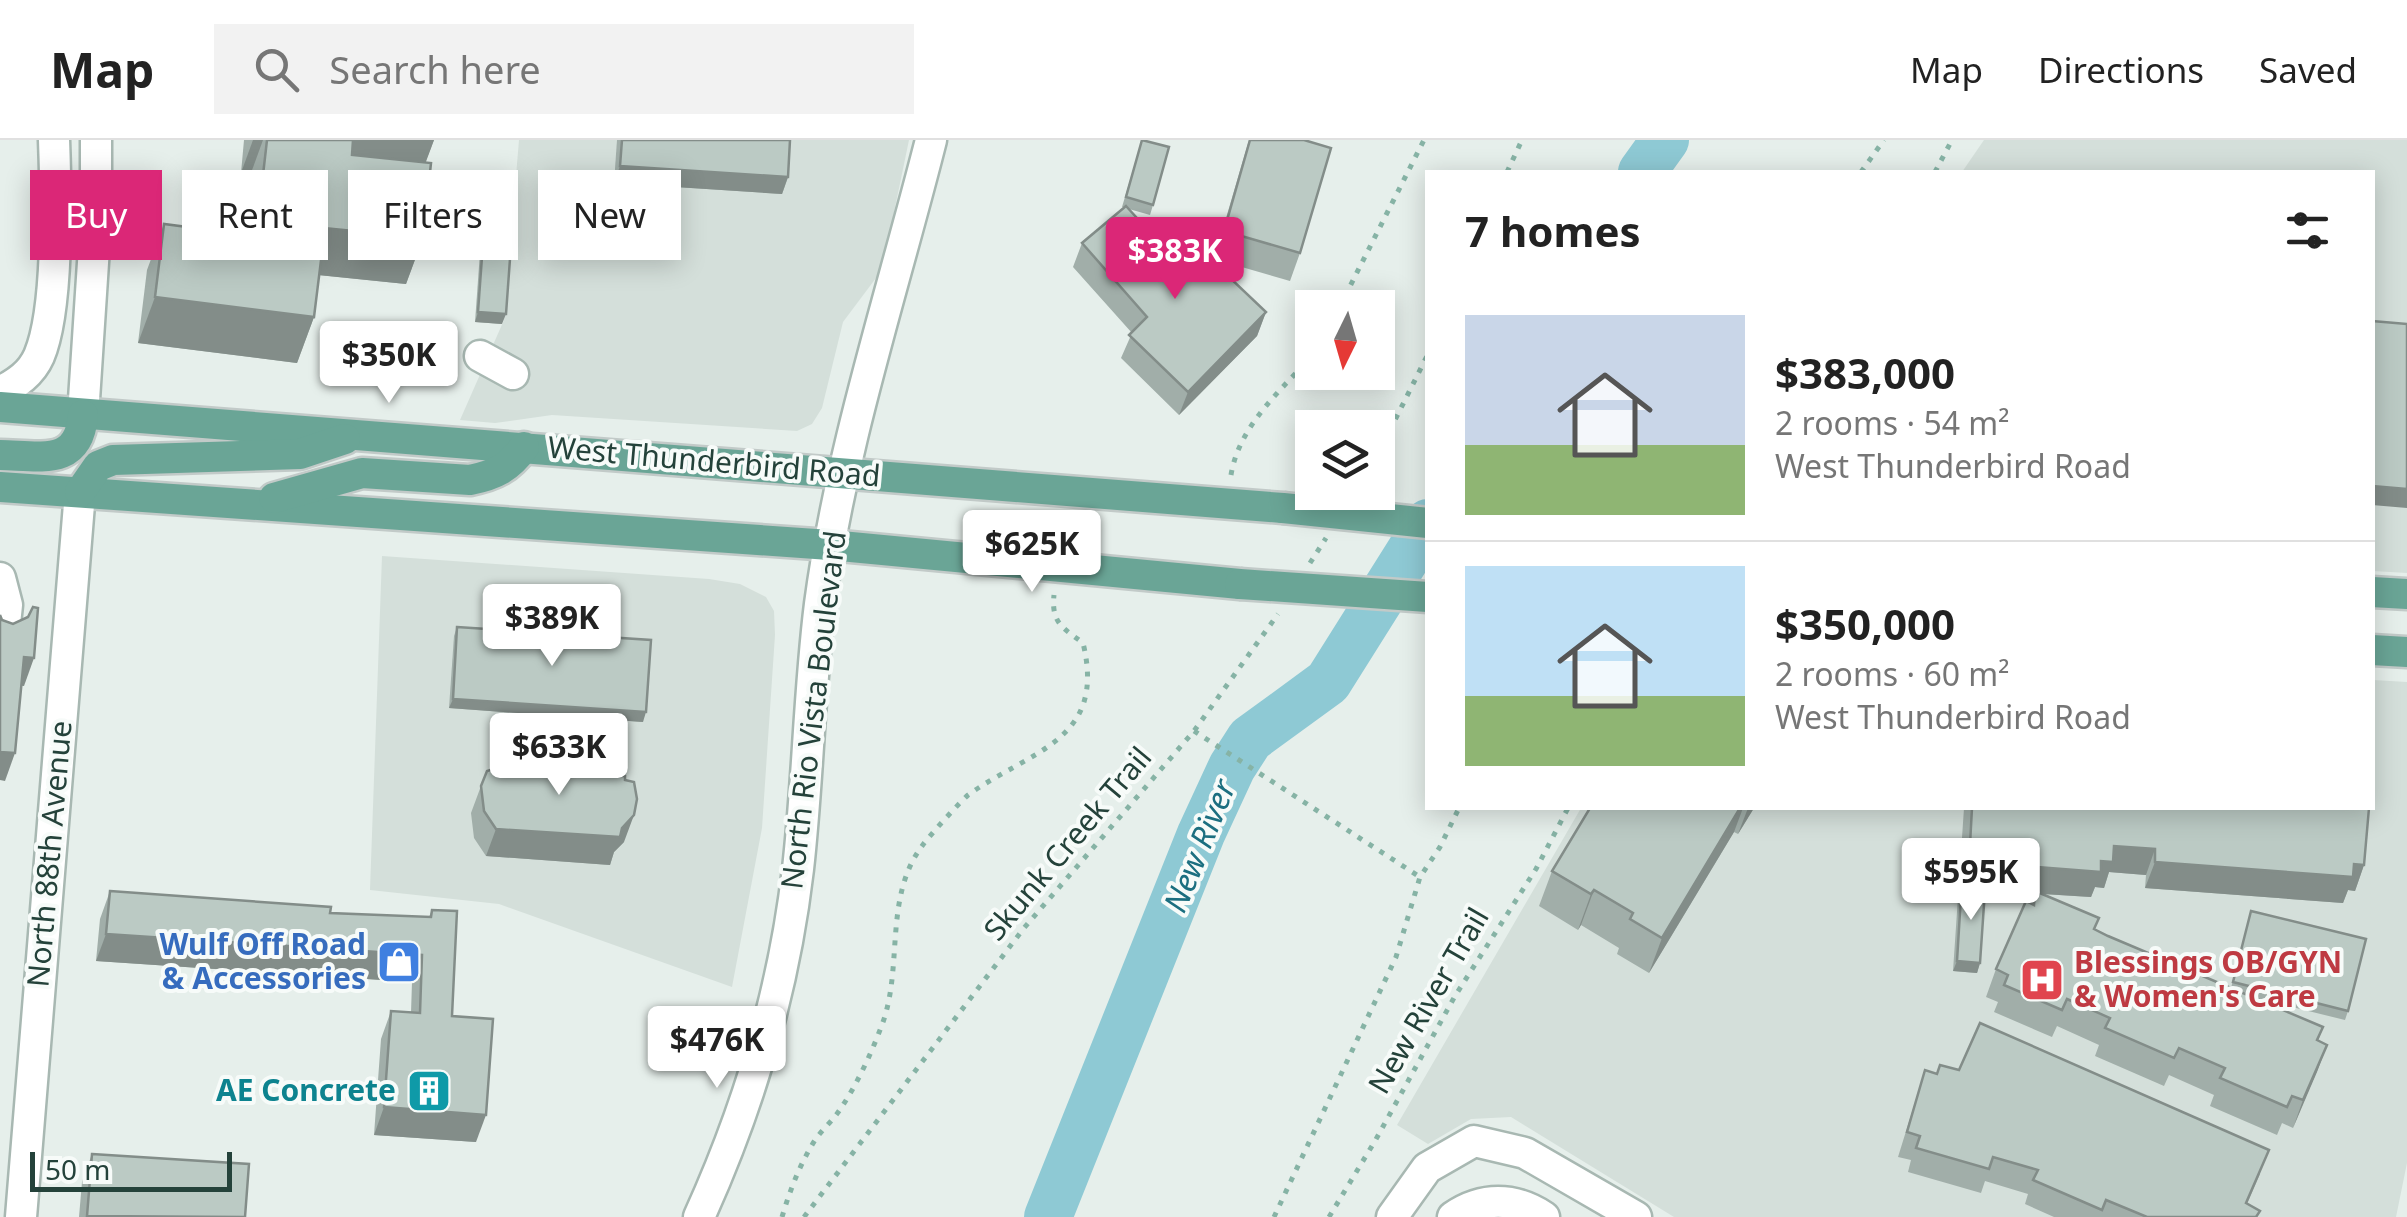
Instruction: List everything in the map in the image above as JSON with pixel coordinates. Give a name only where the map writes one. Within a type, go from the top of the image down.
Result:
[{"type":"main road","name":"West Thunderbird Road","points":[[0,408],[524,446],[1425,523]]},
{"type":"main road","points":[[0,454],[60,455],[76,444],[82,434],[83,415]]},
{"type":"main road","points":[[80,492],[98,466],[113,460],[300,454],[360,434]]},
{"type":"main road","points":[[252,504],[362,473],[470,480],[486,477],[512,464],[524,446]]},
{"type":"main road","points":[[0,487],[830,545],[1240,584],[1425,596]]},
{"type":"main road","points":[[2375,592],[2407,594]]},
{"type":"main road","points":[[2375,650],[2407,652]]},
{"type":"street","points":[[0,392],[29,374],[46,334],[54,250],[54,140]]},
{"type":"street","points":[[83,415],[96,217],[96,140]]},
{"type":"street","name":"North Rio Vista Boulevard","points":[[698,1217],[750,1088],[766,1036],[798,870],[820,606],[830,545],[878,332],[895,282],[930,140]]},
{"type":"street","points":[[480,356],[513,374]]},
{"type":"street","name":"North 88th Avenue","points":[[21,1217],[80,492]]},
{"type":"street","points":[[0,578],[7,605],[4,633]]},
{"type":"street","points":[[1392,1217],[1426,1168],[1474,1141],[1525,1153],[1636,1217]]},
{"type":"street","points":[[1453,1217],[1468,1206],[1495,1200],[1527,1206],[1544,1217]]},
{"type":"path","points":[[1348,290],[1424,140]]},
{"type":"path","points":[[1508,170],[1522,140]]},
{"type":"path","points":[[1862,170],[1884,140]]},
{"type":"path","points":[[1936,170],[1952,140]]},
{"type":"path","points":[[1395,420],[1425,360]]},
{"type":"path","points":[[1227,505],[1234,458],[1243,440],[1295,374]]},
{"type":"path","points":[[1306,570],[1335,524]]},
{"type":"path","points":[[782,1217],[804,1159],[839,1111],[884,1020],[899,904],[913,860],[965,798],[1045,750],[1080,716],[1090,683],[1088,664],[1083,642],[1062,630],[1054,619],[1057,568]]},
{"type":"path","name":"Skunk Creek Trail","points":[[804,1217],[1024,928],[1194,731],[1286,601]]},
{"type":"path","points":[[1194,731],[1420,877]]},
{"type":"path","name":"New River Trail","points":[[1274,1217],[1396,957],[1420,877],[1457,810]]},
{"type":"path","name":"New River Trail","points":[[1329,1217],[1567,810]]},
{"type":"shaded area","points":[[519,140],[909,140],[882,270],[843,322],[822,408],[812,424],[797,431],[552,415],[495,423],[460,420],[504,320],[509,260],[518,260]]},
{"type":"shaded area","points":[[1984,140],[2407,140],[2407,573],[2375,571],[2375,170],[1963,170]]},
{"type":"shaded area","points":[[382,556],[709,579],[740,584],[766,597],[774,611],[775,635],[762,828],[732,987],[499,904],[370,890]]},
{"type":"shaded area","points":[[2375,680],[2407,682],[2407,1163],[2396,1217],[1674,1217],[1511,1117],[1471,1119],[1428,1144],[1397,1125],[1580,810],[2375,810]]},
{"type":"building","points":[[267,140],[353,140],[352,155],[431,163],[430,170],[348,170],[348,230],[328,228],[328,170],[264,170]]},
{"type":"building","points":[[622,140],[790,140],[788,177],[620,166]]},
{"type":"building","points":[[1142,140],[1169,147],[1153,205],[1126,197]]},
{"type":"building","points":[[1250,140],[1304,140],[1331,148],[1300,253],[1224,231]]},
{"type":"building","points":[[1126,206],[1146,228],[1137,237],[1178,285],[1207,256],[1266,312],[1188,392],[1129,335],[1147,317],[1082,243]]},
{"type":"building","points":[[164,224],[182,226],[182,260],[321,260],[314,317],[155,297]]},
{"type":"building","points":[[482,260],[510,260],[506,314],[478,312]]},
{"type":"building","points":[[2375,321],[2407,324],[2407,489],[2375,486]]},
{"type":"building","points":[[33,607],[38,608],[34,658],[24,657],[15,753],[0,752],[0,615],[13,624],[28,617]]},
{"type":"building","points":[[457,627],[651,640],[646,712],[453,699]]},
{"type":"building","points":[[542,756],[593,761],[593,769],[611,771],[611,776],[625,776],[625,780],[634,782],[634,815],[622,828],[620,837],[496,829],[484,811],[481,786],[487,771],[530,769],[530,761],[541,762]]},
{"type":"building","points":[[1589,810],[1739,810],[1662,938],[1630,919],[1633,913],[1552,871]]},
{"type":"building","points":[[1972,810],[2369,810],[2364,865],[2354,864],[2353,877],[2155,862],[2155,849],[2114,846],[2113,862],[2101,861],[2101,872],[2037,867],[2038,854],[1993,851],[1991,864],[1969,863]]},
{"type":"building","points":[[1962,880],[1985,890],[1980,963],[1957,961]]},
{"type":"building","points":[[110,891],[331,907],[330,913],[431,917],[432,910],[457,911],[452,1016],[493,1019],[486,1115],[384,1107],[391,1011],[420,1013],[422,955],[106,934]]},
{"type":"building","points":[[2035,891],[2099,918],[2094,929],[2108,936],[2323,1027],[2317,1040],[2327,1045],[2303,1100],[2292,1096],[2287,1107],[2220,1078],[2225,1068],[2179,1048],[2174,1058],[2105,1028],[2110,1018],[2067,999],[2062,1010],[2004,985],[2008,975],[1996,969],[2026,901],[2034,905]]},
{"type":"building","points":[[2251,911],[2366,939],[2348,1011],[2233,982]]},
{"type":"building","points":[[1980,1023],[2269,1150],[2246,1203],[2260,1211],[2256,1217],[2147,1217],[2106,1200],[2102,1210],[2033,1180],[2038,1170],[1993,1157],[1989,1169],[1916,1148],[1920,1136],[1907,1132],[1925,1070],[1937,1074],[1940,1065],[1959,1070]]},
{"type":"building","points":[[92,1154],[249,1164],[245,1217],[87,1216]]},
{"type":"waterway","name":"New River","points":[[1643,170],[1665,140]]},
{"type":"waterway","name":"New River","points":[[1048,1217],[1201,834],[1232,767],[1250,739],[1328,682],[1425,528]]},
{"type":"place","name":"Wulf Off Road & Accessories","points":[[399,962]]},
{"type":"place","name":"Blessings OB/GYN & Women's Care","points":[[2042,980]]},
{"type":"place","name":"AE Concrete","points":[[429,1091]]}]
